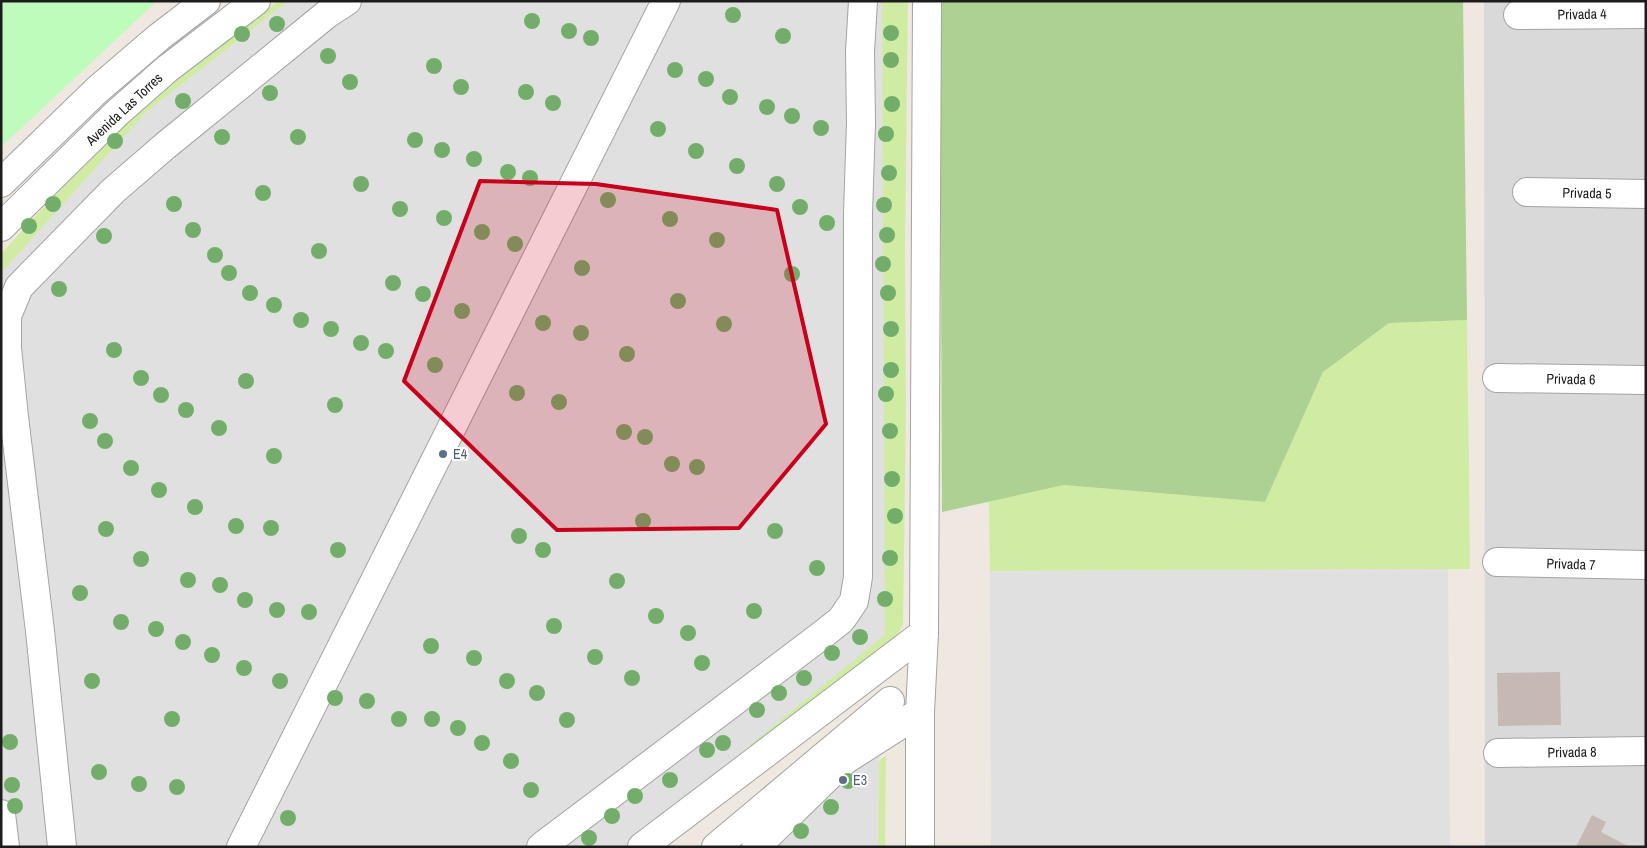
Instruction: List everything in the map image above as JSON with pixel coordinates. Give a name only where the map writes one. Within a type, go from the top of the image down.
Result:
[{"type":"street","points":[[1,183],[97,90],[159,37],[206,1]]},
{"type":"street","name":"Avenida Las Torres","points":[[1,227],[117,113],[167,69],[256,1]]},
{"type":"street","points":[[62,847],[40,631],[12,400],[7,348],[7,316],[18,287],[113,191],[165,146],[327,14],[347,1]]},
{"type":"street","points":[[241,847],[666,1]]},
{"type":"street","points":[[540,847],[822,635],[841,620],[854,601],[858,577],[858,222],[861,123],[860,52],[863,1]]},
{"type":"street","points":[[920,847],[920,712],[924,633],[926,1]]},
{"type":"street","name":"Privada 4","points":[[1518,15],[1646,14]]},
{"type":"street","name":"Privada 5","points":[[1528,192],[1646,194]]},
{"type":"street","name":"Privada 6","points":[[1497,378],[1646,380]]},
{"type":"street","name":"Privada 7","points":[[1497,562],[1646,566]]},
{"type":"street","points":[[642,847],[924,633]]},
{"type":"street","points":[[716,847],[890,701]]},
{"type":"street","points":[[756,847],[845,760],[920,712]]},
{"type":"street","name":"Privada 8","points":[[1498,754],[1646,751]]},
{"type":"street","points":[[1,814],[5,847]]},
{"type":"highlighted area","points":[[480,181],[596,184],[777,210],[826,424],[739,528],[557,530],[404,381]]},
{"type":"shaded area","name":"E4","points":[[288,1],[882,1],[885,635],[625,847],[1,847],[1,273],[145,113]]},
{"type":"shaded area","points":[[1484,1],[1646,1],[1646,847],[1485,847]]},
{"type":"shaded area","points":[[1448,569],[1450,847],[991,847],[990,571]]},
{"type":"shaded area","name":"E3","points":[[880,714],[878,847],[736,847]]},
{"type":"green space","points":[[1,1],[157,1],[1,147]]},
{"type":"green space","points":[[278,1],[326,1],[1,289],[1,254],[37,214],[141,108]]},
{"type":"green space","points":[[875,1],[908,1],[903,624],[895,640],[753,749],[745,739]]},
{"type":"green space","points":[[940,1],[1463,1],[1467,320],[1389,323],[1323,372],[1265,502],[1064,485],[942,512]]},
{"type":"green space","points":[[1467,320],[1470,569],[990,571],[989,501],[1064,485],[1265,502],[1323,372],[1389,323]]},
{"type":"green space","points":[[886,755],[885,847],[788,847],[841,794]]},
{"type":"building","points":[[1560,672],[1561,725],[1498,726],[1497,673]]},
{"type":"building","points":[[1592,815],[1606,822],[1601,832],[1630,847],[1576,847]]},
{"type":"place","name":"E4","points":[[443,454]]},
{"type":"place","name":"E3","points":[[843,780]]}]
